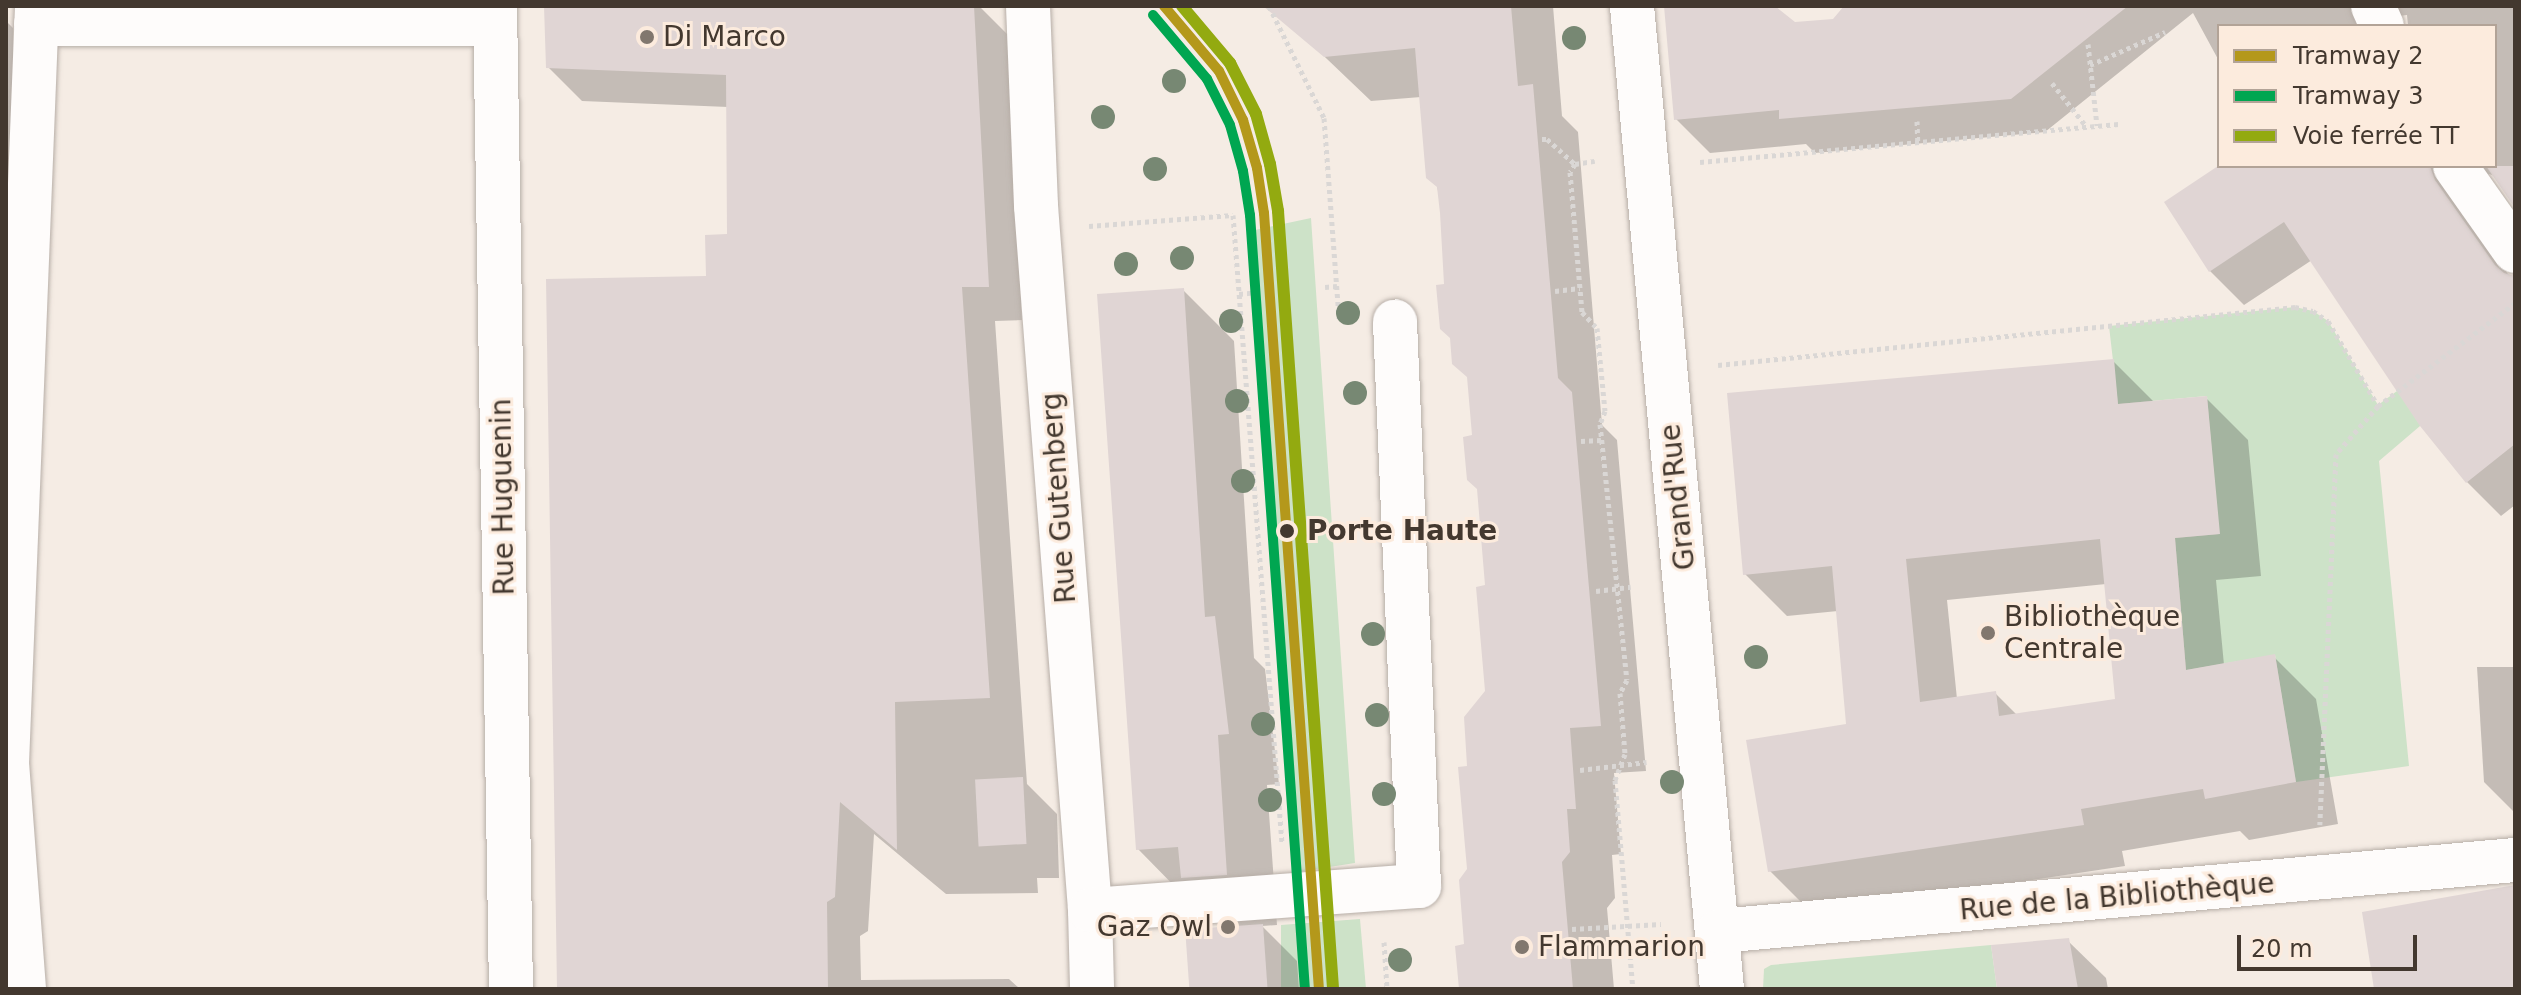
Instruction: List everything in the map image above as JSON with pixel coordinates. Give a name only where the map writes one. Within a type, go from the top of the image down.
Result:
[{"type":"street","name":"Rue Gutenberg","points":[[1028,6],[1038,229],[1090,910],[1092,989]]},
{"type":"street","name":"Grand'Rue","points":[[1632,6],[1722,989]]},
{"type":"street","points":[[24,989],[7,764],[36,15],[495,15]]},
{"type":"street","name":"Rue Huguenin","points":[[495,15],[511,989]]},
{"type":"street","points":[[2456,168],[2515,251]]},
{"type":"street","points":[[1090,910],[1419,886],[1395,322]]},
{"type":"street","name":"Rue de la Bibliothèque","points":[[1719,931],[2515,860]]},
{"type":"path","points":[[2090,65],[2165,32]]},
{"type":"path","points":[[2088,44],[2097,126]]},
{"type":"path","points":[[2052,83],[2087,127]]},
{"type":"path","points":[[1917,121],[1918,144]]},
{"type":"path","points":[[1647,166],[2121,124]]},
{"type":"path","points":[[1575,164],[1570,172],[1582,312],[1597,328],[1605,411],[1600,424],[1601,440],[1627,680],[1620,693],[1625,754],[1615,780],[1633,989]]},
{"type":"path","points":[[1038,229],[1233,215],[1286,896]]},
{"type":"path","points":[[1325,287],[1337,286]]},
{"type":"path","points":[[1555,291],[1580,288]]},
{"type":"path","points":[[1239,294],[1257,292]]},
{"type":"path","points":[[2318,879],[2336,454],[2378,406],[2515,304]]},
{"type":"path","points":[[1666,371],[2295,307],[2328,321],[2378,406]]},
{"type":"path","points":[[1581,441],[1601,440]]},
{"type":"path","points":[[1580,770],[1702,755]]},
{"type":"path","points":[[1572,929],[1661,922],[1662,933]]},
{"type":"green space","points":[[1311,218],[1355,863],[1297,872],[1294,775],[1255,230]]},
{"type":"green space","points":[[2515,304],[2420,426],[2379,461],[2409,766],[2296,782],[2275,655],[2186,670],[2175,538],[2219,534],[2207,396],[2118,404],[2109,326],[2295,307],[2313,311],[2328,321],[2378,405]]},
{"type":"green space","points":[[1360,919],[1366,989],[1281,989],[1281,925]]},
{"type":"green space","points":[[1991,945],[1997,989],[1763,989],[1764,969],[1771,965]]},
{"type":"building","points":[[544,6],[974,6],[989,287],[962,287],[990,698],[895,702],[897,850],[840,802],[835,897],[827,902],[828,989],[557,989],[546,279],[706,276],[705,235],[727,234],[726,75],[546,68]]},
{"type":"building","points":[[1263,6],[1511,6],[1518,86],[1533,84],[1558,378],[1572,392],[1601,726],[1570,728],[1576,809],[1567,809],[1570,852],[1562,862],[1573,989],[1459,989],[1455,946],[1464,944],[1459,880],[1467,869],[1458,767],[1467,766],[1464,717],[1485,691],[1476,587],[1485,585],[1477,489],[1467,480],[1463,437],[1472,435],[1467,377],[1452,364],[1450,338],[1440,329],[1436,285],[1444,284],[1440,213],[1437,187],[1426,178],[1415,48],[1324,57]]},
{"type":"building","points":[[1664,6],[1775,6],[1795,22],[1833,19],[1844,6],[2128,6],[2011,99],[1779,119],[1779,110],[1674,120]]},
{"type":"building","points":[[2515,166],[2515,208],[2487,168]]},
{"type":"building","points":[[2217,167],[2431,168],[2435,180],[2495,265],[2504,273],[2515,276],[2515,444],[2466,483],[2420,426],[2284,222],[2209,272],[2164,202]]},
{"type":"building","points":[[1184,288],[1205,617],[1215,616],[1229,734],[1218,735],[1227,875],[1181,878],[1178,847],[1136,850],[1097,294]]},
{"type":"building","points":[[2114,359],[2118,404],[2207,396],[2220,534],[2175,538],[2186,670],[2275,654],[2296,782],[2205,799],[2203,789],[2081,809],[2084,825],[1768,872],[1746,740],[1846,724],[1832,566],[1743,575],[1727,393]],"holes":[[[2100,539],[2115,699],[1999,716],[1996,691],[1920,702],[1906,559]]]},
{"type":"building","points":[[1023,777],[1027,844],[979,846],[975,780]]},
{"type":"building","points":[[2515,885],[2515,989],[2374,989],[2362,912]]},
{"type":"building","points":[[1263,924],[1268,989],[1189,989],[1185,929]]},
{"type":"building","points":[[2069,938],[2078,989],[1997,989],[1991,945]]},
{"type":"tram line","name":"2","points":[[1164,6],[1219,71],[1243,120],[1257,168],[1264,213],[1319,989]]},
{"type":"tram line","name":"3","points":[[1153,15],[1207,79],[1230,125],[1243,171],[1250,215],[1305,989]]},
{"type":"rail line","name":"TT","points":[[1182,6],[1230,63],[1256,114],[1270,164],[1278,211],[1333,988]]},
{"type":"place","name":"Di Marco","points":[[647,37]]},
{"type":"place","name":"Porte Haute","points":[[1287,531]]},
{"type":"place","name":"Bibliothèque Centrale","points":[[1988,633]]},
{"type":"place","name":"Gaz Owl","points":[[1228,927]]},
{"type":"place","name":"Flammarion","points":[[1522,947]]}]
